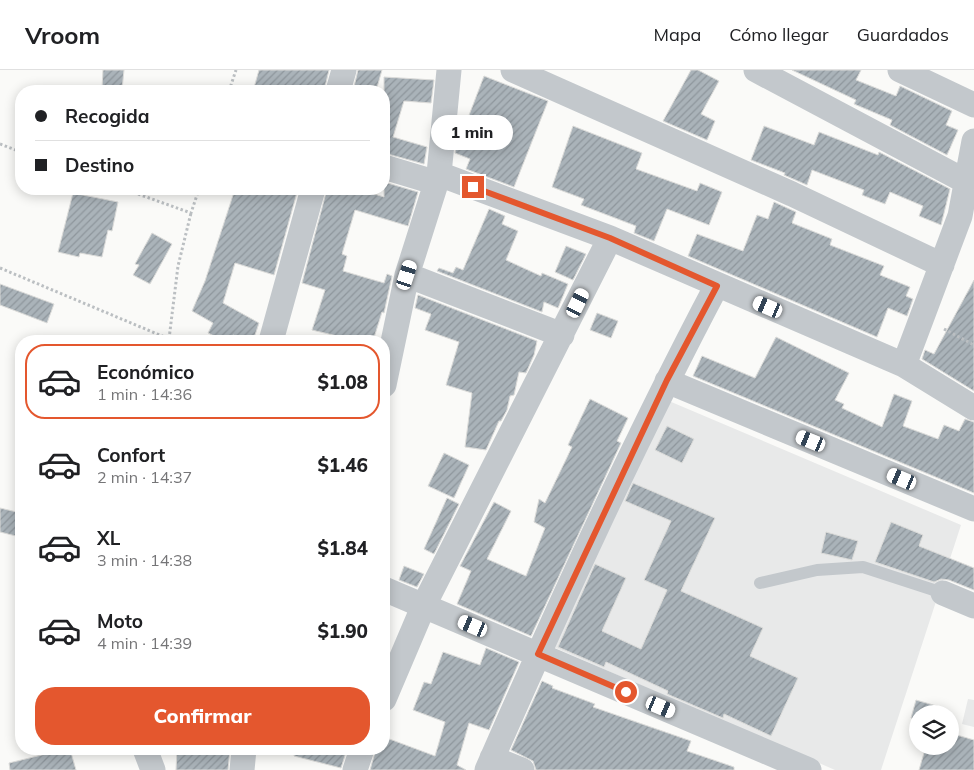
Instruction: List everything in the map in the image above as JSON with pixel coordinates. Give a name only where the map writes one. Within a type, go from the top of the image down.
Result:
[{"type":"street","points":[[340,85],[344,70]]},
{"type":"street","points":[[390,356],[407,275],[438,179],[449,70]]},
{"type":"street","points":[[513,70],[792,194],[942,265]]},
{"type":"street","points":[[756,70],[965,180]]},
{"type":"street","points":[[900,70],[974,105]]},
{"type":"street","points":[[904,365],[942,265],[967,219],[965,180],[974,141]]},
{"type":"street","points":[[390,169],[438,179],[610,238],[717,286],[904,365],[974,408]]},
{"type":"street","points":[[273,335],[310,195]]},
{"type":"street","points":[[390,685],[424,605],[610,238]]},
{"type":"street","points":[[407,275],[562,335]]},
{"type":"street","points":[[522,770],[489,764],[538,654],[667,380],[717,286]]},
{"type":"street","points":[[667,380],[974,509]]},
{"type":"street","points":[[390,591],[538,654],[783,765],[809,770]]},
{"type":"street","points":[[944,593],[974,606]]},
{"type":"street","points":[[148,755],[154,770]]},
{"type":"street","points":[[242,770],[243,755]]},
{"type":"street","points":[[355,770],[360,755]]},
{"type":"lane","points":[[760,583],[817,570],[863,567],[944,593]]},
{"type":"path","points":[[231,85],[236,70]]},
{"type":"path","points":[[0,144],[15,150]]},
{"type":"path","points":[[141,195],[191,213]]},
{"type":"path","points":[[170,335],[178,266],[197,195]]},
{"type":"path","points":[[0,268],[160,335]]},
{"type":"path","points":[[923,317],[974,345]]},
{"type":"shaded area","points":[[669,401],[961,525],[881,770],[835,770],[551,646]]},
{"type":"shaded area","points":[[968,699],[974,700],[974,727],[962,724]]},
{"type":"building","points":[[103,70],[124,70],[122,85],[102,85]]},
{"type":"building","points":[[259,70],[329,70],[325,85],[255,85]]},
{"type":"building","points":[[358,70],[382,70],[378,85],[354,85]]},
{"type":"building","points":[[691,70],[698,70],[719,81],[701,114],[715,121],[707,140],[663,121]]},
{"type":"building","points":[[792,70],[861,70],[856,80],[896,96],[900,86],[952,111],[946,125],[958,130],[947,155],[890,125],[892,120],[854,104],[856,100]]},
{"type":"building","points":[[484,76],[548,101],[514,187],[466,169],[470,159],[455,153],[457,133],[459,129],[463,131]]},
{"type":"building","points":[[384,77],[434,80],[431,103],[404,101],[393,137],[427,147],[424,164],[390,155],[390,85],[384,85]]},
{"type":"building","points":[[573,126],[642,153],[636,169],[697,191],[700,183],[722,192],[709,225],[667,209],[654,241],[634,233],[636,226],[581,205],[584,199],[552,187]]},
{"type":"building","points":[[764,126],[814,145],[819,132],[878,155],[879,152],[950,189],[941,225],[919,216],[923,206],[890,192],[885,204],[862,195],[864,190],[812,170],[807,185],[784,175],[785,173],[751,160]]},
{"type":"building","points":[[390,184],[418,192],[408,226],[355,210],[342,254],[347,256],[343,271],[384,283],[387,274],[392,276],[384,313],[382,312],[375,335],[333,335],[312,330],[325,290],[302,283],[325,195],[378,195],[384,197],[384,195],[390,195]]},
{"type":"building","points":[[72,195],[83,195],[118,202],[112,231],[108,230],[102,257],[80,253],[79,257],[58,252]]},
{"type":"building","points":[[233,195],[296,195],[274,275],[235,263],[223,303],[259,323],[255,335],[212,335],[208,333],[213,323],[192,311],[205,281]]},
{"type":"building","points":[[774,202],[796,212],[792,223],[832,239],[830,245],[884,266],[880,275],[910,287],[906,296],[913,299],[907,316],[888,308],[877,337],[688,256],[697,234],[743,251],[757,215],[768,219]]},
{"type":"building","points":[[489,209],[505,216],[502,224],[518,231],[506,260],[541,276],[542,273],[568,284],[558,308],[544,302],[542,312],[437,271],[439,268],[453,273],[456,267],[463,270]]},
{"type":"building","points":[[152,233],[172,244],[150,284],[133,275],[139,265],[135,264]]},
{"type":"building","points":[[566,246],[586,254],[573,280],[555,272]]},
{"type":"building","points":[[974,280],[974,391],[922,359],[925,350],[934,354]]},
{"type":"building","points":[[0,284],[54,304],[47,323],[0,305]]},
{"type":"building","points":[[418,295],[537,341],[534,355],[526,373],[519,372],[514,395],[510,396],[507,410],[501,421],[499,421],[486,450],[465,447],[472,393],[446,385],[459,342],[425,330],[431,314],[415,308]]},
{"type":"building","points":[[597,313],[618,321],[611,338],[590,330]]},
{"type":"building","points":[[776,337],[849,373],[835,400],[844,404],[842,408],[882,427],[894,394],[912,401],[903,426],[938,439],[944,425],[959,431],[965,419],[974,422],[974,493],[693,376],[702,356],[755,378]]},
{"type":"building","points":[[590,399],[628,418],[617,441],[621,443],[531,636],[457,604],[471,571],[460,566],[494,502],[511,511],[487,559],[526,576],[545,528],[534,522],[539,499],[545,503],[572,447],[568,445]]},
{"type":"building","points":[[667,426],[694,439],[682,463],[655,450]]},
{"type":"building","points":[[444,453],[469,465],[454,498],[428,486]]},
{"type":"building","points":[[633,483],[715,518],[681,591],[763,628],[750,656],[798,678],[771,736],[724,714],[723,718],[667,694],[668,691],[606,662],[604,667],[558,647],[595,564],[626,578],[602,631],[641,649],[667,590],[644,580],[671,521],[625,501]]},
{"type":"building","points":[[447,498],[459,504],[434,554],[424,549]]},
{"type":"building","points":[[0,508],[15,512],[15,536],[0,532]]},
{"type":"building","points":[[891,522],[923,535],[919,546],[974,568],[974,590],[949,580],[941,579],[934,582],[875,562]]},
{"type":"building","points":[[826,532],[858,541],[852,560],[821,553]]},
{"type":"building","points":[[404,566],[424,574],[417,587],[399,580]]},
{"type":"building","points":[[486,648],[519,662],[489,730],[469,723],[457,765],[466,770],[370,770],[374,755],[390,755],[390,739],[435,756],[445,722],[413,710],[424,682],[431,684],[443,652],[480,665]]},
{"type":"building","points":[[542,681],[553,686],[552,688],[595,704],[593,707],[691,741],[687,751],[734,767],[734,770],[536,770],[533,761],[511,750]]},
{"type":"building","points":[[916,700],[933,705],[915,705]]},
{"type":"building","points":[[959,736],[974,740],[974,770],[919,770],[923,755],[959,755]]},
{"type":"building","points":[[42,755],[72,755],[76,770],[10,770],[9,763]]},
{"type":"building","points":[[177,755],[229,755],[228,770],[176,770]]},
{"type":"building","points":[[294,755],[345,755],[341,768]]},
{"type":"route","points":[[473,187],[610,238],[717,286],[667,380],[569,584],[538,654],[626,692]]}]
